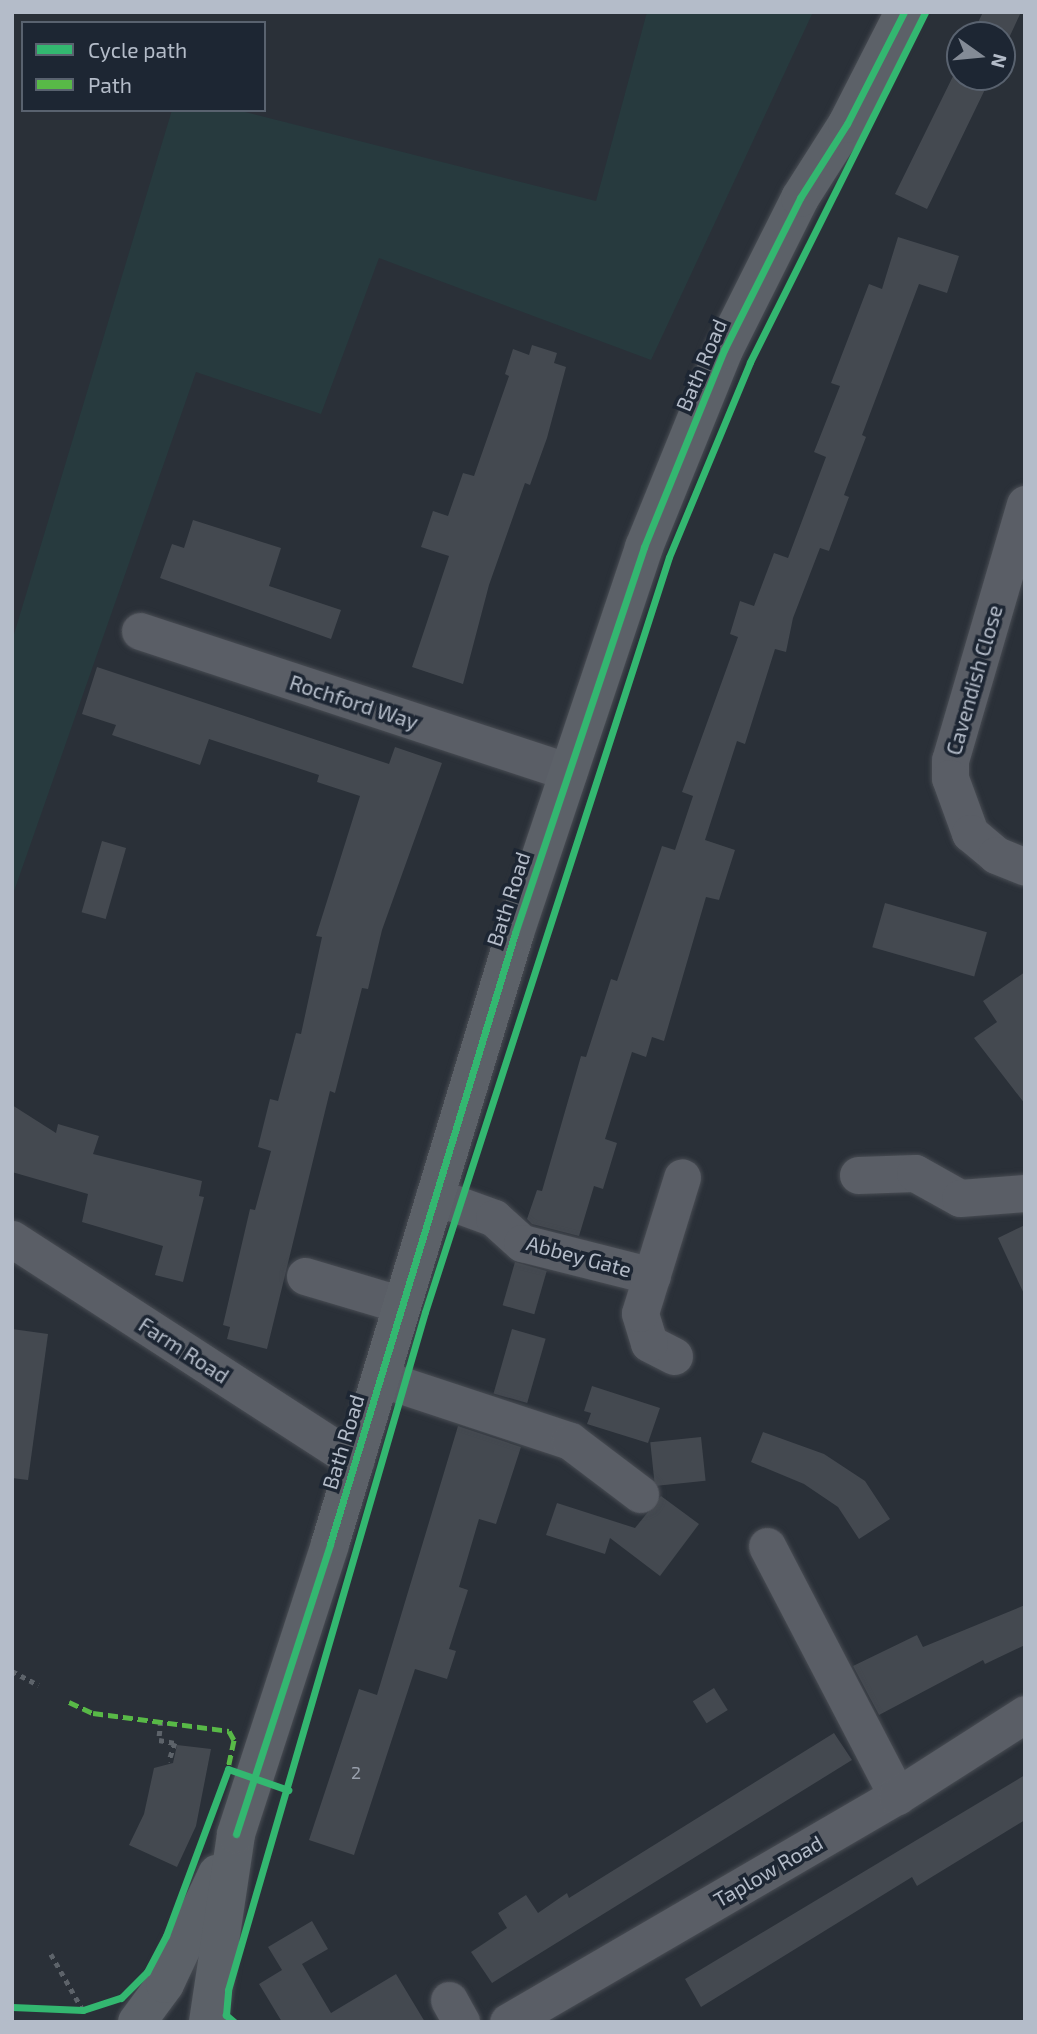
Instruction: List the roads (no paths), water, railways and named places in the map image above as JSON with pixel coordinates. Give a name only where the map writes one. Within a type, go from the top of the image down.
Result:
[{"type":"main road","name":"Bath Road","points":[[137,2022],[165,1984],[236,1834],[355,1461],[434,1196],[568,772],[644,547],[724,351],[800,198],[846,124],[904,12]]},
{"type":"main road","name":"Bath Road","points":[[208,2022],[236,1834]]},
{"type":"street","name":"Cavendish Close","points":[[1025,504],[950,760],[950,778],[970,833],[996,855],[1025,867]]},
{"type":"street","name":"Rochford Way","points":[[140,631],[568,772]]},
{"type":"street","points":[[858,1175],[915,1173],[960,1198],[1025,1193]]},
{"type":"street","name":"Abbey Gate","points":[[674,1356],[649,1343],[640,1313],[682,1178]]},
{"type":"street","name":"Abbey Gate","points":[[434,1196],[494,1218],[522,1243],[652,1276]]},
{"type":"street","name":"Farm Road","points":[[12,1239],[355,1461]]},
{"type":"street","points":[[305,1276],[402,1304]]},
{"type":"street","points":[[380,1378],[570,1441],[640,1494]]},
{"type":"street","points":[[767,1546],[897,1797]]},
{"type":"street","name":"Taplow Road","points":[[509,2022],[897,1797],[1025,1714]]}]
